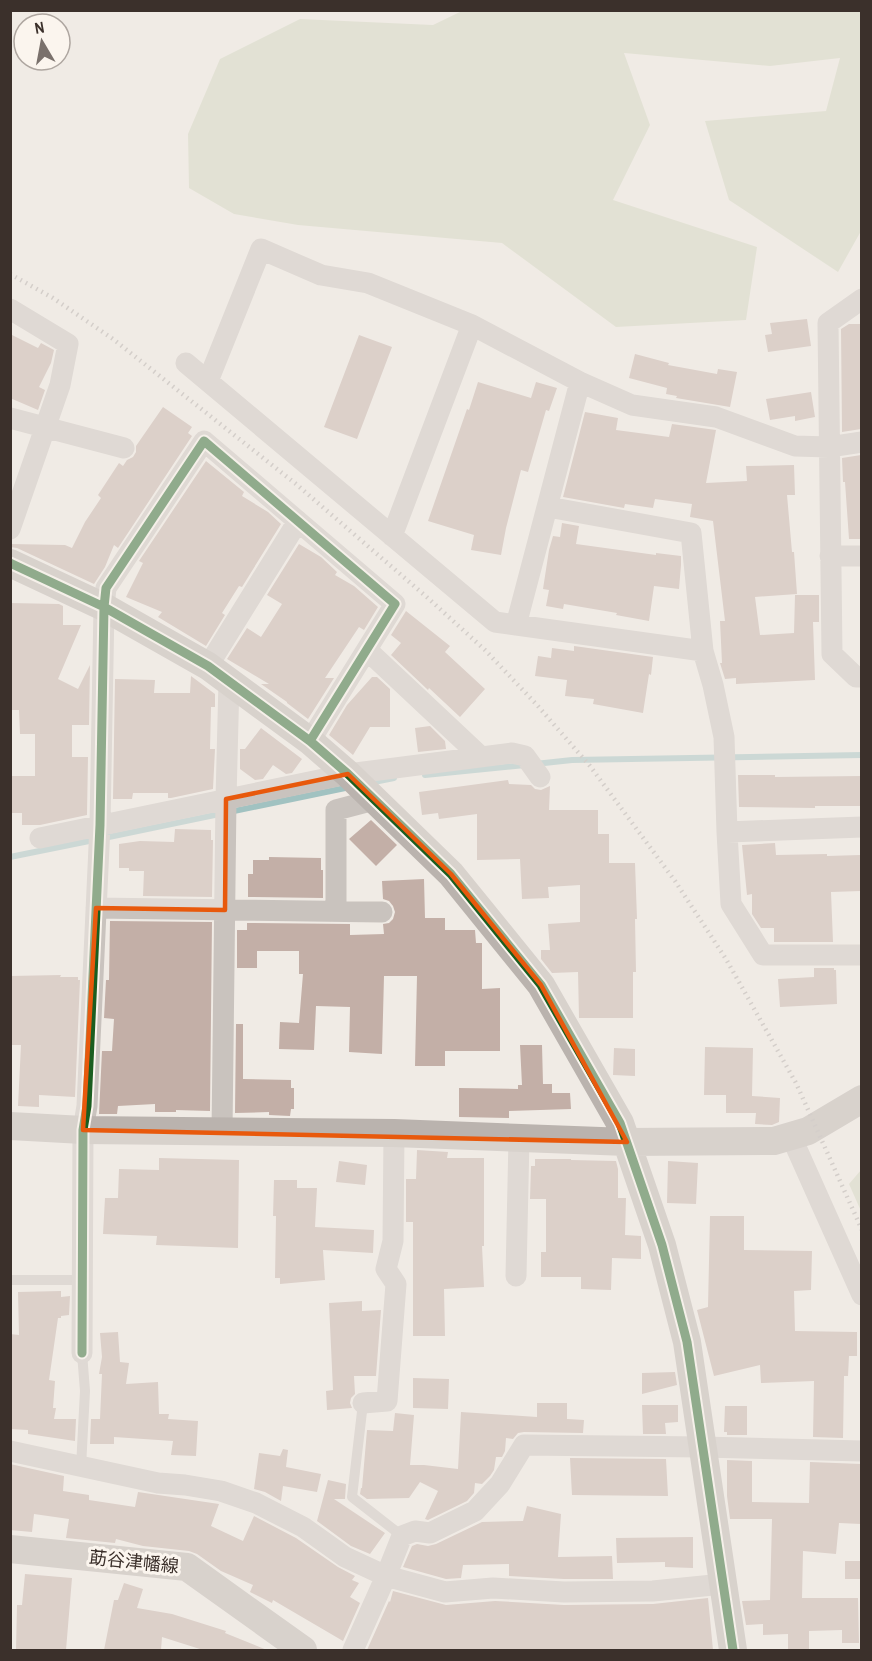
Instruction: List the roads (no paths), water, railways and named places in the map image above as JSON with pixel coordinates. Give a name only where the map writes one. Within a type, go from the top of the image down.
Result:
[{"type":"street","points":[[208,381],[261,249],[321,275],[368,283],[472,325],[580,382],[632,405],[716,417],[795,446],[828,447],[861,441]]},
{"type":"street","points":[[861,299],[852,312],[828,323],[832,654],[856,677],[861,677]]},
{"type":"street","points":[[10,309],[68,344],[60,385],[10,529]]},
{"type":"street","points":[[392,536],[472,325]]},
{"type":"street","points":[[186,363],[495,622],[703,651]]},
{"type":"street","points":[[516,626],[580,382]]},
{"type":"street","points":[[10,418],[124,448]]},
{"type":"street","points":[[82,1353],[83,1130],[87,1106],[100,834],[106,588],[204,441],[395,604],[310,741]]},
{"type":"street","points":[[548,507],[691,533],[703,651],[724,737],[731,904],[763,955],[861,956]]},
{"type":"street","points":[[222,1132],[226,808],[218,673],[298,521]]},
{"type":"street","points":[[830,556],[861,555]]},
{"type":"street","points":[[10,563],[104,607],[218,673],[310,741],[451,874],[541,985],[620,1123],[662,1245],[687,1342],[733,1650]]},
{"type":"street","points":[[367,650],[480,756]]},
{"type":"street","points":[[40,838],[100,834],[226,808],[361,787],[480,756],[512,753],[525,756],[534,769]]},
{"type":"street","points":[[336,911],[336,810],[361,787]]},
{"type":"street","points":[[727,832],[861,827]]},
{"type":"street","points":[[96,909],[382,912]]},
{"type":"street","points":[[10,1126],[83,1130],[394,1133],[627,1142],[774,1141],[808,1131],[861,1099]]},
{"type":"street","points":[[363,1403],[387,1401],[396,1284],[386,1269],[393,1241],[394,1133]]},
{"type":"street","points":[[791,1136],[861,1295]]},
{"type":"street","points":[[516,1276],[519,1138]]},
{"type":"street","points":[[353,1650],[402,1536],[415,1531],[430,1533],[475,1511],[500,1484],[524,1445],[861,1451]]},
{"type":"street","points":[[10,1451],[158,1483],[220,1491],[256,1503],[303,1527],[345,1557],[386,1576],[445,1592],[493,1588],[564,1592],[653,1591],[723,1584]]},
{"type":"street","name":"莇谷津幡線","points":[[10,1549],[187,1567],[303,1650]]},
{"type":"lane","points":[[10,1280],[82,1280]]},
{"type":"lane","points":[[81,1467],[85,1391],[82,1353]]},
{"type":"lane","points":[[363,1403],[351,1497],[402,1536]]},
{"type":"waterway","points":[[535,764],[572,760],[862,755]]},
{"type":"waterway","points":[[425,775],[525,765]]},
{"type":"waterway","points":[[369,783],[394,778]]},
{"type":"waterway","points":[[104,838],[350,787]]},
{"type":"waterway","points":[[10,857],[94,840]]},
{"type":"railway","points":[[10,274],[53,298],[113,339],[296,484],[485,650],[537,705],[590,766],[675,881],[726,959],[796,1083],[862,1230]]}]
